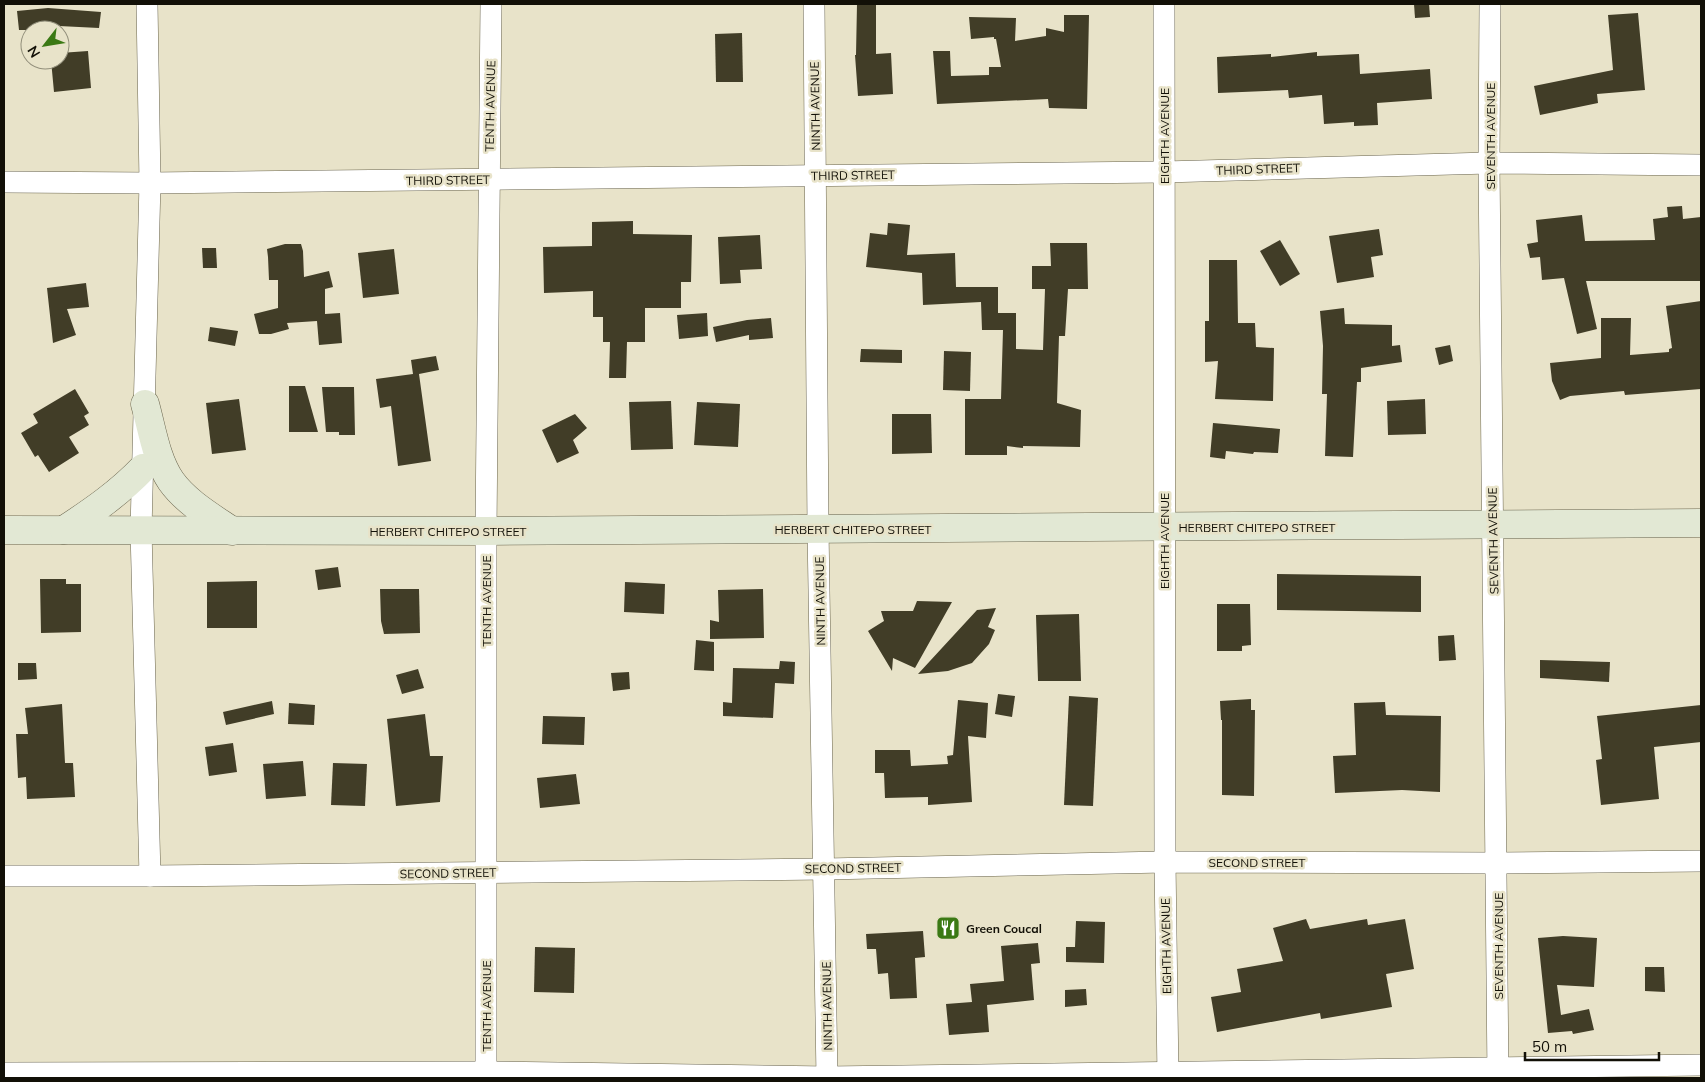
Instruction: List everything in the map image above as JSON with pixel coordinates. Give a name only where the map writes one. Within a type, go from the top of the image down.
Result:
[{"type":"main road","points":[[145,404],[160,461],[171,481],[192,504],[232,530]]},
{"type":"main road","points":[[64,530],[124,488],[143,468]]},
{"type":"main road","name":"HERBERT CHITEPO STREET","points":[[4,530],[486,531],[1701,524]]},
{"type":"street","points":[[147,4],[150,183],[142,530],[150,876]]},
{"type":"street","name":"TENTH AVENUE","points":[[486,1075],[486,531],[491,4]]},
{"type":"street","name":"NINTH AVENUE","points":[[814,4],[818,529],[827,1078]]},
{"type":"street","name":"EIGHTH AVENUE","points":[[1164,4],[1165,862],[1168,1075]]},
{"type":"street","name":"SEVENTH AVENUE","points":[[1490,4],[1498,1073]]},
{"type":"street","name":"THIRD STREET","points":[[4,182],[150,183],[1164,172],[1490,163],[1701,165]]},
{"type":"street","name":"SECOND STREET","points":[[4,876],[825,869],[1165,862],[1497,863],[1701,861]]},
{"type":"street","points":[[4,1073],[827,1078],[1498,1073],[1701,1065]]},
{"type":"building","points":[[857,4],[876,4],[876,54],[891,53],[893,94],[858,96],[855,55]]},
{"type":"building","points":[[1414,4],[1429,4],[1430,17],[1415,18]]},
{"type":"building","points":[[48,8],[101,12],[99,28],[70,27],[70,20],[20,20],[19,30],[17,11]]},
{"type":"building","points":[[1638,13],[1645,90],[1597,94],[1598,103],[1540,115],[1534,86],[1613,70],[1608,15]]},
{"type":"building","points":[[1064,15],[1089,15],[1087,109],[1049,108],[1048,99],[937,104],[933,51],[950,51],[951,76],[989,75],[989,67],[1001,67],[996,39],[994,37],[971,39],[969,17],[1016,18],[1015,41],[1046,36],[1046,28],[1064,32]]},
{"type":"building","points":[[742,33],[743,82],[716,82],[715,34]]},
{"type":"building","points":[[88,51],[91,88],[54,92],[52,70],[70,70],[70,52]]},
{"type":"building","points":[[1317,52],[1317,56],[1359,54],[1360,74],[1430,69],[1432,99],[1377,103],[1378,125],[1354,126],[1354,122],[1324,124],[1322,95],[1289,98],[1288,90],[1218,93],[1217,57],[1271,54],[1271,57]]},
{"type":"building","points":[[1682,206],[1683,219],[1701,217],[1701,281],[1586,281],[1597,329],[1577,334],[1564,278],[1542,280],[1540,257],[1530,258],[1527,244],[1538,242],[1536,220],[1582,215],[1585,241],[1655,240],[1653,219],[1668,217],[1667,207]]},
{"type":"building","points":[[633,221],[633,234],[692,235],[691,282],[681,282],[681,308],[645,308],[645,342],[627,342],[626,378],[609,378],[610,342],[603,342],[603,317],[593,317],[593,291],[544,293],[543,247],[592,246],[592,222]]},
{"type":"building","points":[[888,223],[910,225],[907,255],[955,253],[956,287],[998,287],[998,313],[1016,313],[1016,349],[1043,350],[1045,289],[1032,289],[1032,266],[1051,266],[1050,243],[1087,243],[1088,289],[1068,289],[1065,336],[1059,336],[1057,403],[1081,410],[1080,447],[1023,446],[1023,448],[1007,446],[1007,455],[965,455],[965,399],[1001,399],[1003,330],[982,330],[981,302],[923,305],[922,273],[866,267],[870,233],[887,235]]},
{"type":"building","points":[[1379,229],[1383,255],[1371,257],[1374,277],[1337,283],[1329,236]]},
{"type":"building","points":[[760,235],[762,269],[740,270],[741,283],[720,284],[718,237]]},
{"type":"building","points":[[1280,240],[1300,274],[1280,286],[1260,251]]},
{"type":"building","points":[[285,244],[301,244],[304,277],[329,271],[333,287],[325,289],[325,314],[340,313],[342,343],[319,345],[317,321],[287,323],[289,329],[271,334],[259,334],[254,314],[278,308],[278,280],[269,280],[267,249]]},
{"type":"building","points":[[202,248],[216,248],[217,268],[203,268]]},
{"type":"building","points":[[394,249],[399,294],[363,298],[358,253]]},
{"type":"building","points":[[1209,260],[1237,260],[1238,323],[1255,323],[1256,347],[1274,348],[1273,401],[1215,399],[1218,361],[1205,362],[1205,321],[1209,321]]},
{"type":"building","points":[[86,283],[89,307],[67,309],[76,335],[53,343],[47,288]]},
{"type":"building","points":[[1701,301],[1701,389],[1625,395],[1624,391],[1570,396],[1560,400],[1552,381],[1550,363],[1601,358],[1601,318],[1631,318],[1630,355],[1669,352],[1669,349],[1672,348],[1666,306]]},
{"type":"building","points":[[1344,308],[1345,324],[1392,325],[1392,346],[1400,345],[1402,362],[1361,368],[1361,382],[1357,382],[1353,457],[1325,456],[1327,394],[1322,394],[1323,346],[1320,311]]},
{"type":"building","points":[[707,313],[708,336],[679,339],[677,315]]},
{"type":"building","points":[[771,318],[773,338],[749,340],[749,335],[716,342],[713,327],[747,320]]},
{"type":"building","points":[[210,327],[238,331],[235,346],[208,341]]},
{"type":"building","points":[[1450,345],[1453,361],[1439,365],[1435,348]]},
{"type":"building","points":[[861,349],[902,350],[902,363],[860,362]]},
{"type":"building","points":[[944,351],[971,352],[970,391],[943,390]]},
{"type":"building","points":[[436,356],[439,370],[419,374],[431,461],[398,466],[391,406],[380,408],[376,379],[413,374],[411,360]]},
{"type":"building","points":[[289,386],[305,386],[318,432],[289,432]]},
{"type":"building","points":[[322,387],[354,387],[355,435],[339,435],[339,432],[326,432]]},
{"type":"building","points":[[75,389],[89,413],[84,416],[89,425],[69,437],[79,453],[49,472],[38,455],[35,457],[21,433],[38,423],[33,414]]},
{"type":"building","points":[[239,399],[246,450],[212,454],[206,403]]},
{"type":"building","points":[[1425,399],[1426,434],[1388,435],[1387,401]]},
{"type":"building","points":[[671,401],[673,449],[631,450],[629,402]]},
{"type":"building","points":[[697,402],[740,404],[738,447],[694,445]]},
{"type":"building","points":[[575,414],[587,428],[573,440],[579,453],[557,463],[542,430]]},
{"type":"building","points":[[892,414],[931,414],[932,453],[892,454]]},
{"type":"building","points":[[1213,423],[1280,429],[1278,453],[1254,452],[1253,454],[1226,451],[1225,459],[1210,457]]},
{"type":"building","points":[[338,567],[341,587],[318,590],[315,570]]},
{"type":"building","points":[[1277,574],[1421,576],[1421,612],[1277,610]]},
{"type":"building","points":[[40,579],[66,579],[66,584],[81,584],[81,632],[41,633]]},
{"type":"building","points":[[257,581],[257,628],[207,628],[207,582]]},
{"type":"building","points":[[625,582],[665,584],[664,614],[624,612]]},
{"type":"building","points":[[380,589],[419,589],[420,633],[384,634],[381,621]]},
{"type":"building","points":[[763,589],[764,638],[710,639],[710,620],[719,622],[718,590]]},
{"type":"building","points":[[917,601],[952,602],[915,668],[893,658],[892,671],[868,631],[884,621],[881,611],[913,611]]},
{"type":"building","points":[[1217,604],[1250,604],[1251,645],[1242,646],[1242,651],[1217,651]]},
{"type":"building","points":[[996,608],[988,627],[995,630],[989,644],[972,663],[948,671],[918,674],[977,610]]},
{"type":"building","points":[[1079,614],[1081,681],[1038,681],[1036,615]]},
{"type":"building","points":[[1454,635],[1456,660],[1439,661],[1438,636]]},
{"type":"building","points":[[696,640],[714,642],[714,671],[694,670]]},
{"type":"building","points":[[1540,660],[1610,662],[1609,682],[1540,678]]},
{"type":"building","points":[[780,661],[795,662],[794,684],[775,683],[773,718],[723,716],[723,702],[732,703],[733,668],[779,669]]},
{"type":"building","points":[[18,663],[36,663],[37,679],[18,680]]},
{"type":"building","points":[[418,669],[424,688],[402,694],[396,675]]},
{"type":"building","points":[[629,672],[630,689],[613,691],[611,673]]},
{"type":"building","points":[[998,694],[1015,696],[1012,717],[995,714]]},
{"type":"building","points":[[1069,696],[1098,698],[1093,806],[1064,805]]},
{"type":"building","points":[[1251,699],[1251,710],[1255,710],[1254,796],[1222,795],[1222,720],[1220,701]]},
{"type":"building","points":[[958,700],[988,703],[986,738],[968,736],[972,802],[928,805],[928,797],[885,798],[884,773],[875,773],[875,750],[910,750],[911,766],[948,764],[947,756],[953,755]]},
{"type":"building","points":[[272,701],[274,714],[226,725],[223,712]]},
{"type":"building","points":[[1385,702],[1386,715],[1441,716],[1440,792],[1402,790],[1335,793],[1333,756],[1356,755],[1354,703]]},
{"type":"building","points":[[289,703],[315,705],[314,725],[288,724]]},
{"type":"building","points":[[62,704],[65,763],[73,763],[75,797],[27,799],[26,777],[18,778],[16,734],[28,734],[25,708]]},
{"type":"building","points":[[1701,705],[1701,742],[1654,747],[1659,799],[1601,805],[1596,760],[1602,759],[1597,716]]},
{"type":"building","points":[[425,714],[430,756],[443,756],[440,802],[396,806],[387,719]]},
{"type":"building","points":[[543,716],[585,717],[584,745],[542,744]]},
{"type":"building","points":[[233,743],[237,772],[209,776],[205,747]]},
{"type":"building","points":[[303,761],[306,796],[266,799],[263,764]]},
{"type":"building","points":[[333,763],[367,764],[365,806],[331,805]]},
{"type":"building","points":[[576,774],[580,804],[540,808],[537,778]]},
{"type":"building","points":[[1306,919],[1310,929],[1367,919],[1368,925],[1405,919],[1414,969],[1386,974],[1392,1007],[1321,1019],[1320,1013],[1217,1032],[1211,997],[1241,992],[1237,969],[1283,961],[1273,928]]},
{"type":"building","points":[[1076,921],[1105,922],[1104,963],[1066,962],[1066,947],[1075,947]]},
{"type":"building","points":[[923,931],[925,957],[915,958],[917,998],[890,999],[888,973],[878,974],[876,949],[867,949],[866,934]]},
{"type":"building","points":[[1563,936],[1597,938],[1594,987],[1557,985],[1561,1015],[1589,1009],[1594,1030],[1573,1034],[1572,1031],[1548,1033],[1538,938]]},
{"type":"building","points":[[1038,943],[1040,963],[1031,964],[1034,1000],[987,1005],[989,1032],[949,1035],[946,1004],[972,1002],[970,984],[1004,981],[1001,946]]},
{"type":"building","points":[[535,947],[575,948],[574,993],[534,992]]},
{"type":"building","points":[[1645,967],[1664,967],[1665,992],[1645,991]]},
{"type":"building","points":[[1086,989],[1087,1005],[1065,1007],[1065,990]]},
{"type":"place","name":"Green Coucal","points":[[948,928]]}]
